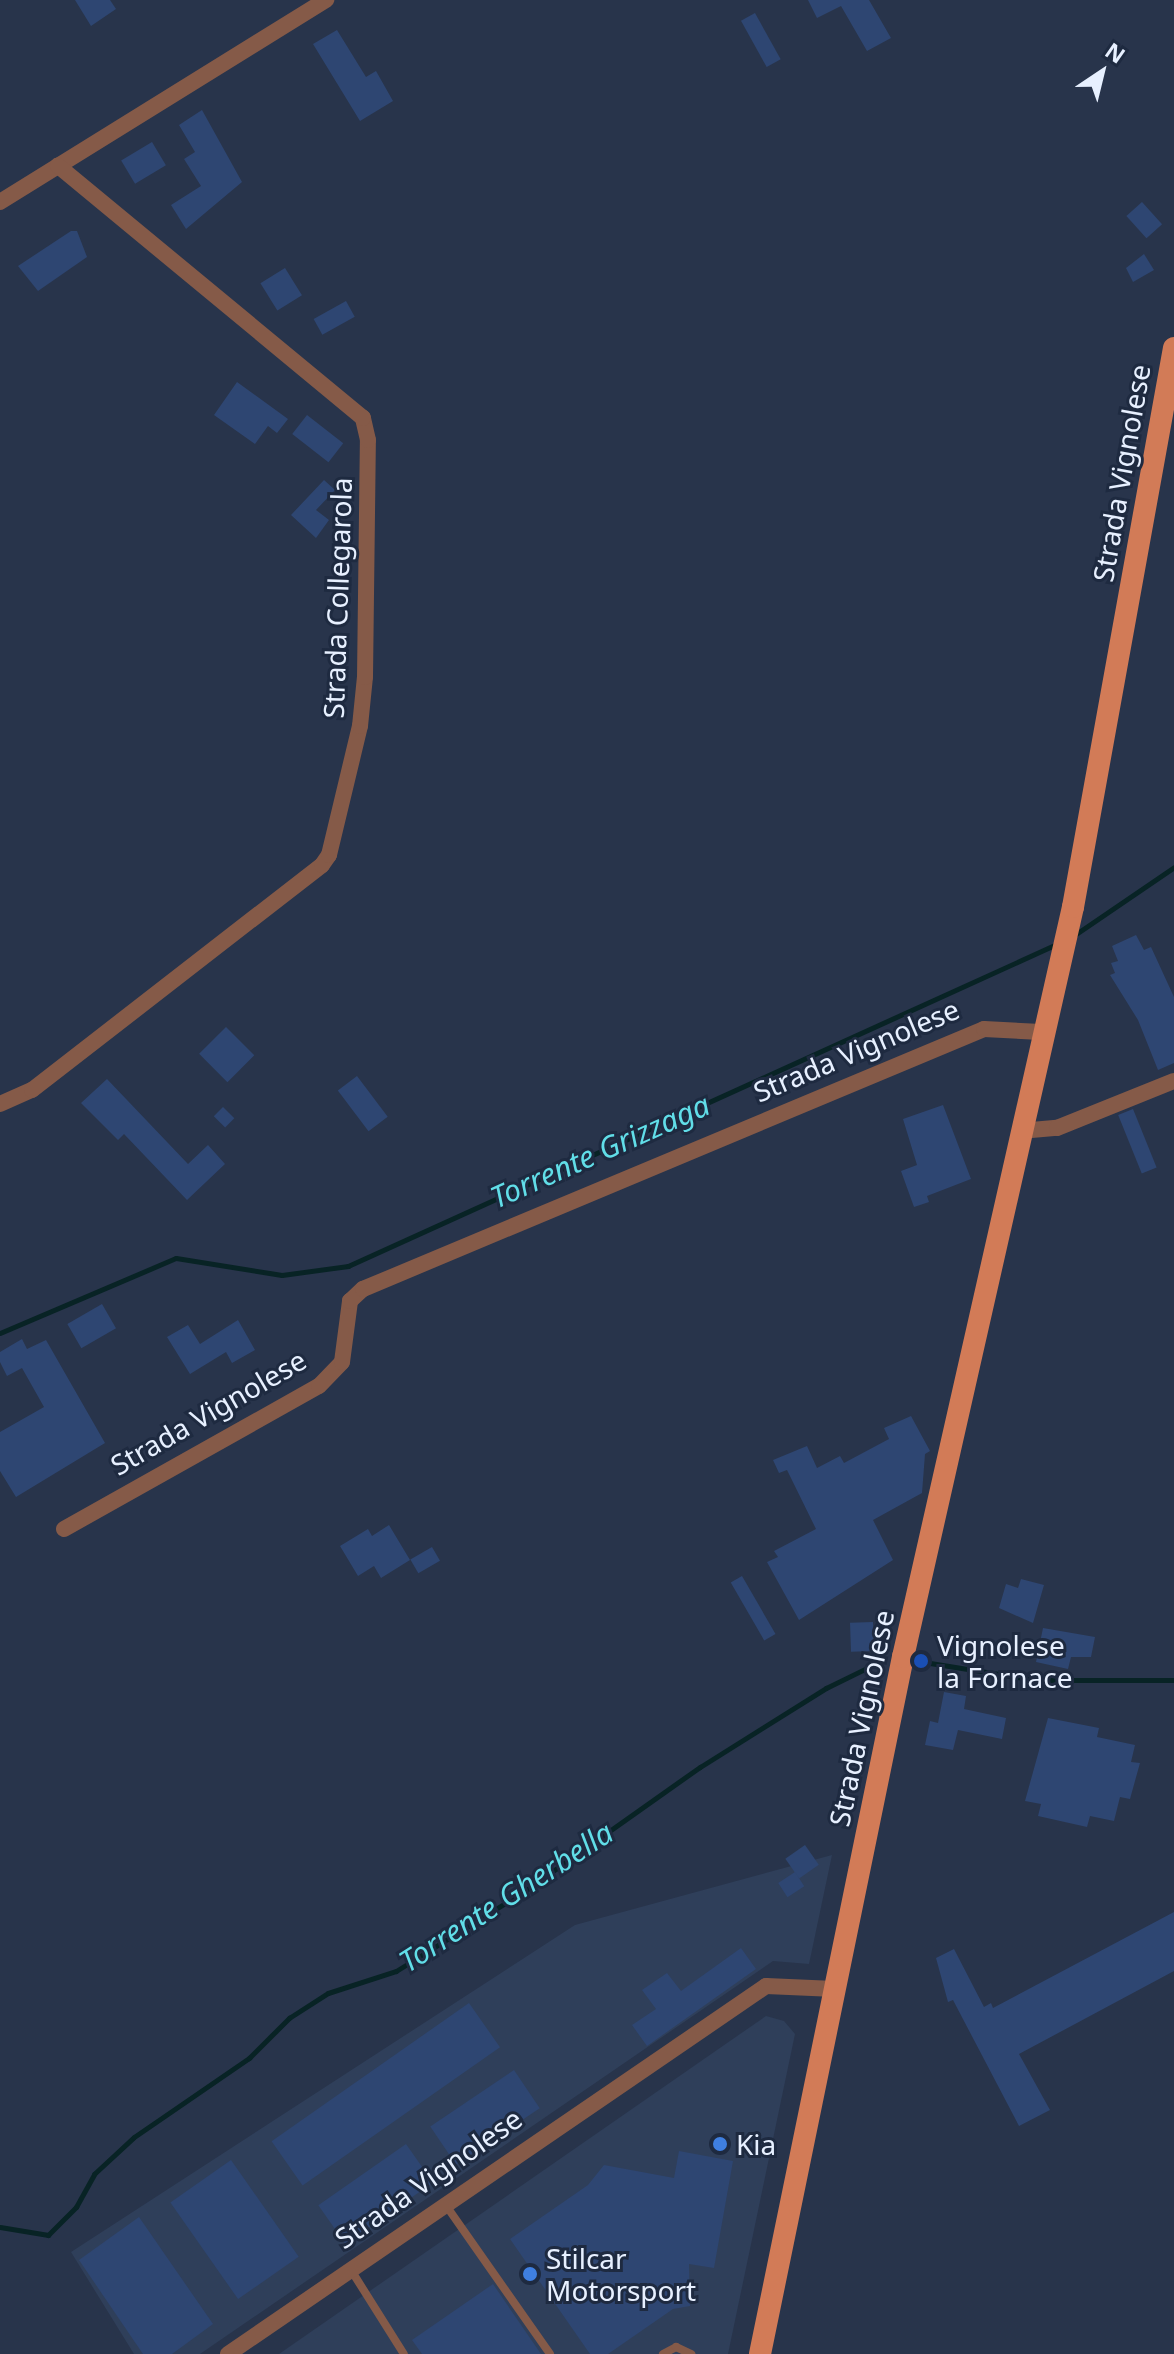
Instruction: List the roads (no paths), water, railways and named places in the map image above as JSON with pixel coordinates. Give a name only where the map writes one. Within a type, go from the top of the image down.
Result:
[{"type":"main road","name":"Strada Vignolese","points":[[760,2354],[835,1989],[1041,1032],[1073,907],[1174,348]]},
{"type":"street","points":[[0,202],[326,0]]},
{"type":"street","name":"Strada Collegarola","points":[[0,1104],[32,1090],[322,865],[360,726],[365,677],[368,440],[363,418],[58,166]]},
{"type":"street","name":"Strada Vignolese","points":[[64,1529],[319,1386],[342,1362],[350,1301],[363,1289],[984,1029],[1041,1032]]},
{"type":"street","points":[[1020,1131],[1057,1128],[1174,1081]]},
{"type":"street","name":"Strada Vignolese","points":[[228,2354],[766,1986],[835,1989]]},
{"type":"lane","points":[[445,2203],[550,2354]]},
{"type":"lane","points":[[350,2269],[404,2354]]},
{"type":"lane","points":[[663,2354],[676,2347],[691,2354]]},
{"type":"waterway","name":"Torrente Grizzaga","points":[[1073,936],[1174,867]]},
{"type":"waterway","name":"Torrente Grizzaga","points":[[0,1333],[176,1258],[282,1275],[348,1266],[1057,944]]},
{"type":"waterway","name":"Torrente Gherbella","points":[[930,1663],[1036,1680],[1174,1680]]},
{"type":"waterway","name":"Torrente Gherbella","points":[[0,2227],[48,2235],[76,2207],[94,2174],[134,2137],[249,2058],[289,2018],[328,1993],[396,1971],[526,1890],[700,1767],[826,1688],[873,1665]]},
{"type":"place","name":"Vignolese la Fornace","points":[[921,1661]]},
{"type":"place","name":"Kia","points":[[720,2144]]},
{"type":"place","name":"Stilcar Motorsport","points":[[530,2274]]}]
